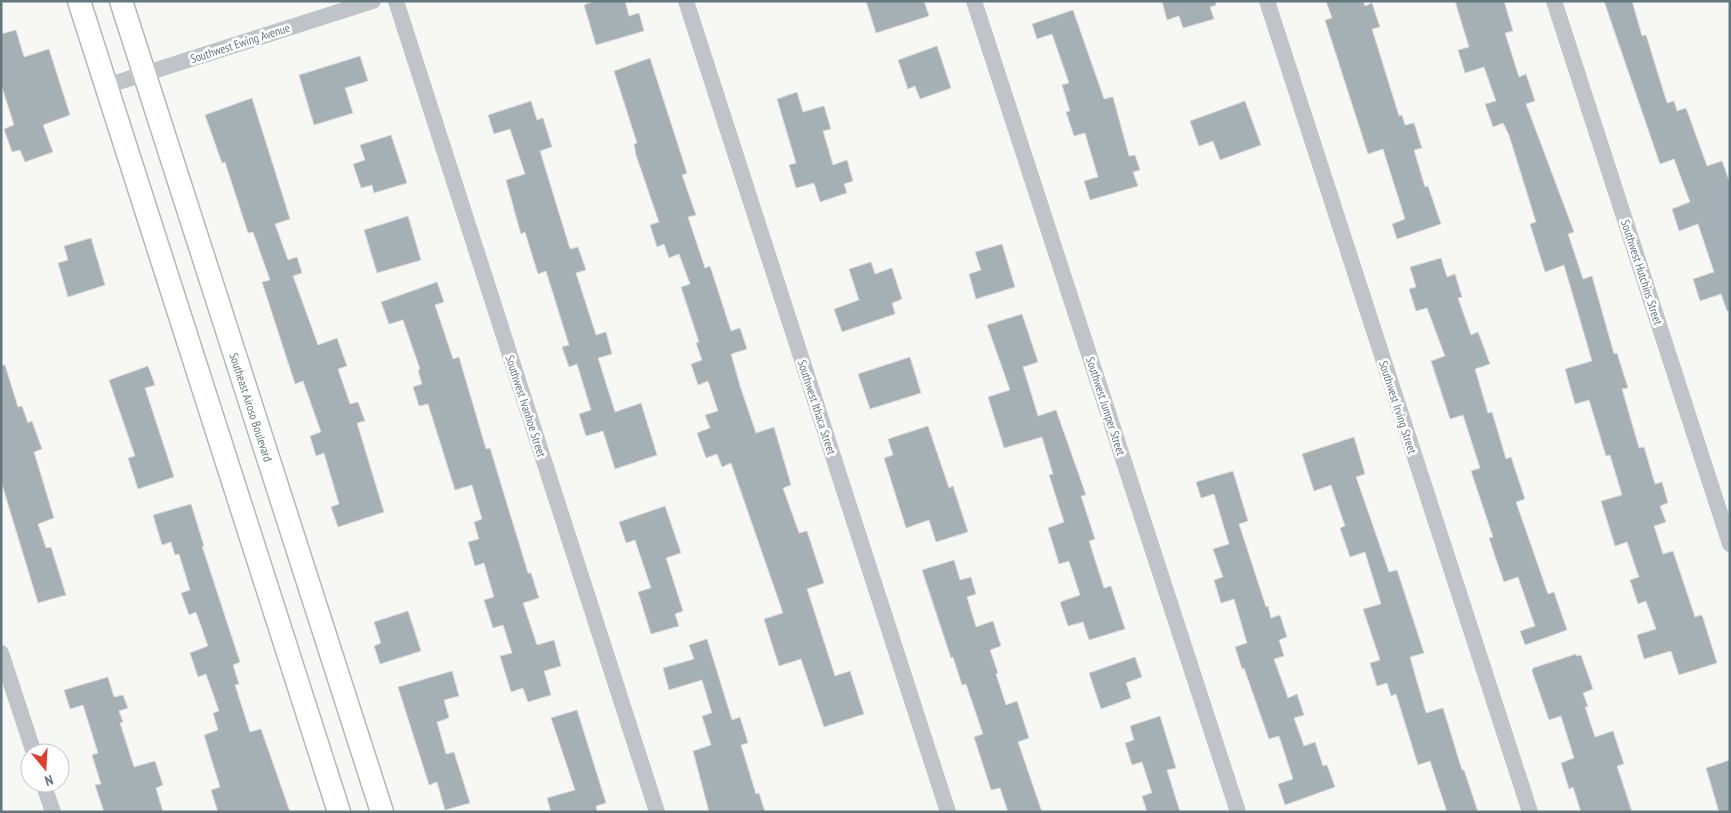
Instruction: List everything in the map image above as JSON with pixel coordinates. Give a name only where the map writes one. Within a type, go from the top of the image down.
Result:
[{"type":"main road","points":[[79,1],[339,812]]},
{"type":"main road","name":"Southeast Airoso Boulevard","points":[[121,1],[382,812]]},
{"type":"street","name":"Southwest Ewing Avenue","points":[[106,86],[373,1]]},
{"type":"street","name":"Southwest Ivanhoe Street","points":[[396,1],[657,812]]},
{"type":"street","name":"Southwest Ithaca Street","points":[[686,1],[948,812]]},
{"type":"street","name":"Southwest Jumper Street","points":[[974,1],[1238,812]]},
{"type":"street","name":"Southwest Irving Street","points":[[1267,1],[1530,812]]},
{"type":"street","name":"Southwest Hutchins Street","points":[[1554,1],[1730,544]]},
{"type":"street","points":[[2,661],[31,743]]},
{"type":"street","points":[[46,793],[53,812]]},
{"type":"building","points":[[595,1],[625,1],[629,16],[639,13],[644,31],[596,45],[584,5]]},
{"type":"building","points":[[866,1],[924,1],[929,16],[876,33]]},
{"type":"building","points":[[1162,1],[1216,1],[1216,5],[1210,7],[1214,19],[1183,28],[1179,16],[1167,20]]},
{"type":"building","points":[[1326,1],[1363,1],[1365,6],[1372,3],[1380,27],[1372,29],[1399,116],[1402,115],[1405,125],[1414,123],[1422,148],[1414,150],[1425,187],[1428,186],[1441,224],[1397,239],[1392,224],[1405,219],[1383,149],[1368,154],[1325,20],[1332,18]]},
{"type":"building","points":[[1455,1],[1504,1],[1513,31],[1505,33],[1519,77],[1526,74],[1535,101],[1526,104],[1574,232],[1568,234],[1583,279],[1592,276],[1614,354],[1617,353],[1628,388],[1622,389],[1639,448],[1644,447],[1655,484],[1662,482],[1668,503],[1660,506],[1666,522],[1654,526],[1663,554],[1673,551],[1695,617],[1702,615],[1717,663],[1679,675],[1671,651],[1644,659],[1637,635],[1656,629],[1646,601],[1638,604],[1630,580],[1639,577],[1627,542],[1615,546],[1601,501],[1622,495],[1610,455],[1606,456],[1589,400],[1575,404],[1565,369],[1592,361],[1564,265],[1545,272],[1530,224],[1536,222],[1509,135],[1503,123],[1493,127],[1485,104],[1496,101],[1484,67],[1465,73],[1458,50],[1469,47]]},
{"type":"building","points":[[1604,1],[1632,1],[1642,36],[1646,35],[1667,103],[1674,101],[1677,111],[1686,108],[1707,166],[1722,161],[1730,183],[1730,311],[1727,311],[1721,294],[1700,301],[1693,279],[1714,272],[1698,224],[1679,231],[1672,209],[1690,202],[1674,159],[1660,164]]},
{"type":"building","points":[[1073,10],[1104,99],[1113,97],[1129,156],[1135,155],[1140,170],[1133,172],[1138,186],[1090,200],[1084,181],[1098,177],[1085,133],[1074,136],[1066,112],[1070,111],[1062,85],[1069,83],[1052,34],[1037,39],[1032,24]]},
{"type":"building","points":[[16,30],[24,57],[49,49],[70,115],[43,125],[53,152],[25,162],[20,150],[12,152],[4,129],[14,125],[1,84],[1,34]]},
{"type":"building","points":[[937,46],[951,88],[920,99],[915,86],[908,89],[898,60]]},
{"type":"building","points":[[360,56],[368,81],[345,88],[353,113],[314,125],[299,75]]},
{"type":"building","points":[[650,58],[687,173],[682,175],[696,215],[688,217],[705,268],[710,266],[731,331],[740,328],[747,349],[731,354],[740,386],[756,433],[774,427],[791,485],[783,488],[799,533],[807,531],[824,583],[807,589],[835,676],[850,671],[864,714],[824,727],[801,659],[779,666],[764,619],[783,613],[731,463],[722,467],[717,454],[706,458],[697,433],[710,428],[705,415],[718,411],[708,381],[698,385],[691,364],[702,360],[696,343],[699,342],[681,287],[690,284],[679,254],[669,258],[664,244],[657,247],[650,225],[659,222],[636,155],[634,144],[637,143],[614,71]]},
{"type":"building","points":[[797,92],[803,112],[824,106],[831,129],[823,131],[833,165],[847,160],[853,181],[844,184],[847,193],[820,202],[814,183],[796,188],[789,165],[796,163],[777,99]]},
{"type":"building","points":[[252,98],[290,219],[275,224],[288,260],[297,257],[302,273],[293,276],[318,345],[337,338],[347,366],[338,369],[350,404],[358,402],[365,421],[357,423],[384,512],[338,527],[331,507],[339,504],[324,453],[316,456],[310,436],[321,432],[303,381],[295,384],[262,282],[270,280],[253,232],[248,233],[225,162],[222,163],[205,115]]},
{"type":"building","points":[[531,101],[537,120],[543,118],[552,147],[540,151],[570,249],[578,247],[586,270],[576,273],[596,335],[606,332],[612,354],[598,358],[615,412],[641,403],[657,455],[615,469],[603,431],[586,436],[579,414],[591,410],[577,364],[569,367],[562,347],[569,345],[546,271],[538,274],[525,232],[521,234],[506,180],[525,174],[510,129],[494,134],[488,115]]},
{"type":"building","points":[[1245,101],[1261,145],[1220,160],[1213,141],[1199,146],[1190,121]]},
{"type":"building","points":[[391,135],[407,183],[374,193],[372,185],[361,188],[353,164],[365,160],[360,145]]},
{"type":"building","points":[[408,216],[421,260],[377,273],[364,230]]},
{"type":"building","points":[[91,238],[105,285],[68,297],[58,263],[68,260],[64,246]]},
{"type":"building","points":[[1002,244],[1015,287],[976,299],[969,274],[981,270],[975,252]]},
{"type":"building","points":[[1441,258],[1447,277],[1455,274],[1462,297],[1458,298],[1471,335],[1478,332],[1490,364],[1475,369],[1488,413],[1492,412],[1506,459],[1511,457],[1525,499],[1516,502],[1548,594],[1554,592],[1567,630],[1525,645],[1520,631],[1535,626],[1518,577],[1504,582],[1489,538],[1493,537],[1471,471],[1480,468],[1463,415],[1450,419],[1431,361],[1445,356],[1427,308],[1416,311],[1409,289],[1416,287],[1410,267]]},
{"type":"building","points":[[871,262],[875,274],[892,268],[902,299],[892,303],[895,314],[842,332],[834,309],[859,300],[849,269]]},
{"type":"building","points":[[437,282],[444,302],[435,305],[453,359],[459,357],[486,449],[490,448],[528,573],[531,573],[539,598],[523,603],[537,645],[554,640],[561,666],[544,671],[551,695],[528,702],[523,688],[511,692],[500,656],[512,653],[503,625],[493,628],[484,600],[494,597],[484,563],[475,566],[468,542],[479,539],[474,522],[482,519],[472,485],[455,490],[428,404],[419,406],[413,387],[422,384],[418,370],[420,369],[403,320],[389,324],[381,302]]},
{"type":"building","points":[[1022,314],[1038,362],[1023,367],[1038,416],[1056,410],[1086,495],[1081,496],[1095,539],[1089,541],[1104,588],[1111,586],[1125,629],[1089,640],[1083,622],[1068,626],[1060,602],[1080,595],[1069,561],[1059,564],[1048,528],[1064,522],[1049,475],[1053,474],[1042,437],[1004,448],[988,397],[1010,390],[987,325]]},
{"type":"building","points":[[910,357],[921,393],[870,409],[858,374]]},
{"type":"building","points":[[5,365],[18,407],[22,406],[28,423],[32,421],[42,449],[34,452],[54,518],[38,524],[46,548],[51,547],[66,595],[38,603],[1,481],[1,366]]},
{"type":"building","points":[[148,366],[155,385],[145,388],[174,477],[138,489],[128,458],[135,456],[109,380]]},
{"type":"building","points":[[928,426],[949,488],[953,486],[968,532],[936,542],[929,520],[906,528],[884,458],[893,455],[888,439]]},
{"type":"building","points":[[1354,437],[1365,474],[1356,477],[1389,572],[1397,570],[1424,653],[1410,657],[1426,713],[1443,708],[1462,770],[1464,770],[1478,812],[1447,812],[1430,761],[1418,765],[1396,694],[1391,696],[1387,683],[1377,686],[1370,663],[1380,660],[1363,609],[1381,604],[1365,552],[1350,557],[1340,528],[1345,526],[1331,485],[1314,491],[1302,454]]},
{"type":"building","points":[[1233,471],[1248,521],[1239,524],[1266,607],[1268,606],[1271,618],[1280,615],[1287,637],[1279,640],[1284,656],[1274,659],[1288,698],[1297,694],[1304,715],[1294,718],[1304,746],[1315,742],[1323,766],[1327,765],[1335,787],[1285,805],[1278,784],[1293,779],[1279,736],[1269,739],[1244,668],[1242,669],[1235,647],[1247,643],[1234,599],[1221,603],[1214,580],[1223,577],[1213,549],[1229,544],[1214,494],[1201,498],[1196,482]]},
{"type":"building","points":[[191,504],[204,546],[202,546],[240,662],[233,665],[239,684],[235,685],[250,732],[261,729],[290,812],[218,812],[211,790],[220,787],[204,735],[218,730],[213,713],[219,711],[206,674],[198,677],[190,653],[208,646],[196,612],[189,615],[181,593],[190,590],[179,554],[175,555],[171,542],[162,545],[153,515]]},
{"type":"building","points":[[665,506],[681,553],[666,558],[683,611],[675,614],[679,626],[651,634],[638,592],[651,588],[635,540],[626,543],[619,522]]},
{"type":"building","points":[[954,560],[960,580],[971,577],[976,594],[967,597],[976,627],[993,621],[1001,646],[990,650],[998,673],[996,674],[1006,705],[1017,701],[1029,738],[1018,742],[1042,812],[1008,812],[1000,788],[991,790],[974,737],[983,734],[966,684],[962,685],[953,657],[951,658],[922,570]]},
{"type":"building","points":[[408,611],[421,651],[380,664],[374,646],[381,643],[374,622]]},
{"type":"building","points":[[707,639],[732,720],[740,717],[748,743],[741,745],[756,794],[759,793],[765,812],[709,812],[693,751],[711,745],[702,716],[712,713],[702,680],[669,690],[663,668],[694,659],[689,645]]},
{"type":"building","points":[[1576,654],[1576,656],[1581,655],[1593,689],[1583,693],[1588,707],[1585,707],[1595,737],[1613,731],[1624,764],[1617,766],[1632,812],[1581,812],[1573,787],[1569,789],[1561,763],[1574,758],[1561,716],[1549,720],[1532,671],[1533,668]]},
{"type":"building","points":[[1135,657],[1142,677],[1126,683],[1131,698],[1101,709],[1089,673]]},
{"type":"building","points":[[452,671],[459,696],[444,700],[449,718],[437,722],[446,754],[454,752],[470,803],[445,810],[437,782],[429,785],[398,687]]},
{"type":"building","points":[[108,677],[114,697],[123,695],[128,708],[119,711],[123,722],[120,723],[134,767],[155,761],[163,785],[156,788],[163,812],[104,812],[95,785],[101,784],[92,755],[98,753],[83,705],[70,709],[64,690]]},
{"type":"building","points":[[577,710],[606,803],[596,806],[597,812],[551,812],[547,798],[575,790],[551,718]]},
{"type":"building","points":[[1160,716],[1176,768],[1167,770],[1180,812],[1147,812],[1142,796],[1152,793],[1142,762],[1132,765],[1125,743],[1134,740],[1130,726]]},
{"type":"building","points":[[1730,760],[1730,812],[1719,812],[1706,768]]}]
